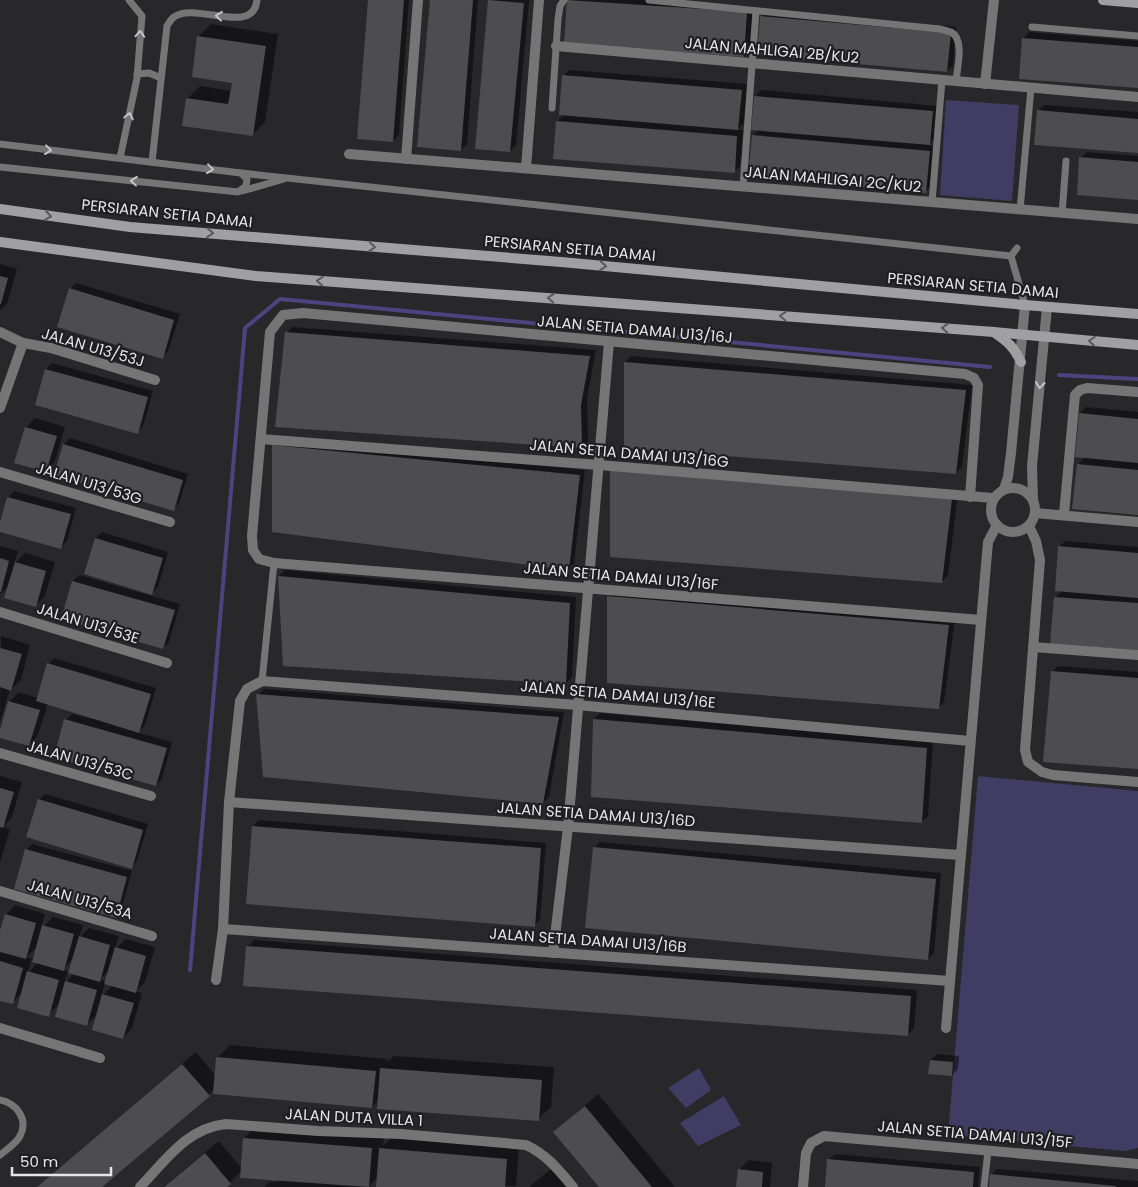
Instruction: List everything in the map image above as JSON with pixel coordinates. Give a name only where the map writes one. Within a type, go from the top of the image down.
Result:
[{"type":"street","points":[[406,159],[418,0]]},
{"type":"street","points":[[526,168],[539,0]]},
{"type":"street","points":[[985,84],[994,0]]},
{"type":"street","points":[[1103,0],[1138,3]]},
{"type":"street","name":"JALAN MAHLIGAI 2B/KU2","points":[[556,46],[1138,97]]},
{"type":"street","name":"JALAN MAHLIGAI 2C/KU2","points":[[349,154],[1138,219]]},
{"type":"street","name":"PERSIARAN SETIA DAMAI","points":[[0,209],[130,227],[561,262],[1138,314]]},
{"type":"street","points":[[0,242],[256,276],[994,332],[1138,345]]},
{"type":"street","points":[[1004,489],[1009,470],[1026,305]]},
{"type":"street","points":[[1033,499],[1024,490],[1011,487],[1004,489],[994,498],[990,512],[997,525],[1002,530],[1009,532],[1023,530],[1029,526],[1035,513],[1032,466],[1048,307]]},
{"type":"street","name":"JALAN SETIA DAMAI U13/16J","points":[[261,438],[270,332],[283,315],[304,313],[966,374],[974,378],[978,385],[970,497]]},
{"type":"street","name":"JALAN U13/53J","points":[[0,332],[23,343],[51,348],[154,380]]},
{"type":"street","points":[[994,332],[1016,350],[1021,362]]},
{"type":"street","points":[[553,952],[568,827],[609,342]]},
{"type":"street","points":[[0,408],[23,343]]},
{"type":"street","points":[[1064,514],[1075,395],[1080,390],[1087,388],[1138,392]]},
{"type":"street","name":"JALAN SETIA DAMAI U13/16G","points":[[261,438],[599,464],[994,498]]},
{"type":"street","name":"JALAN SETIA DAMAI U13/16F","points":[[261,438],[252,536],[253,550],[259,559],[274,563],[981,620]]},
{"type":"street","name":"JALAN U13/53G","points":[[0,472],[170,522]]},
{"type":"street","points":[[1035,513],[1064,514],[1138,522]]},
{"type":"street","points":[[946,1028],[988,542],[997,525]]},
{"type":"street","points":[[1029,526],[1036,541],[1040,560],[1025,750],[1028,762],[1042,772],[1053,775],[1138,782]]},
{"type":"street","name":"JALAN U13/53E","points":[[0,612],[167,664]]},
{"type":"street","points":[[1033,647],[1138,655]]},
{"type":"street","points":[[216,980],[224,929],[229,802],[240,701],[247,689],[262,681]]},
{"type":"street","name":"JALAN SETIA DAMAI U13/16E","points":[[262,681],[577,705],[970,741]]},
{"type":"street","name":"JALAN U13/53C","points":[[0,753],[151,796]]},
{"type":"street","name":"JALAN SETIA DAMAI U13/16D","points":[[229,802],[960,855]]},
{"type":"street","name":"JALAN U13/53A","points":[[0,891],[152,936]]},
{"type":"street","name":"JALAN SETIA DAMAI U13/16B","points":[[224,929],[950,981]]},
{"type":"street","points":[[0,1028],[100,1058]]},
{"type":"street","name":"JALAN DUTA VILLA 1","points":[[140,1187],[183,1142],[198,1131],[213,1125],[226,1124],[318,1131],[401,1134],[526,1145],[542,1152],[573,1187]]},
{"type":"street","name":"JALAN SETIA DAMAI U13/15F","points":[[803,1187],[806,1153],[811,1143],[824,1136],[1138,1164]]},
{"type":"lane","points":[[120,158],[137,74],[142,16],[129,0]]},
{"type":"lane","points":[[152,162],[167,26],[174,16],[193,13],[241,18],[252,12],[257,6],[257,0]]},
{"type":"lane","points":[[552,108],[558,20],[560,6],[564,0]]},
{"type":"lane","points":[[649,0],[940,29],[952,33],[958,42],[956,81]]},
{"type":"lane","points":[[743,186],[756,11]]},
{"type":"lane","points":[[1032,28],[1138,36]]},
{"type":"lane","points":[[137,74],[149,73],[160,78]]},
{"type":"lane","points":[[932,202],[942,80]]},
{"type":"lane","points":[[1020,210],[1031,88]]},
{"type":"lane","points":[[0,144],[241,173],[1011,256]]},
{"type":"lane","points":[[1062,214],[1066,161]]},
{"type":"lane","points":[[0,167],[238,192],[289,178]]},
{"type":"lane","points":[[238,192],[247,183],[247,179],[241,173]]},
{"type":"lane","points":[[1011,256],[1017,248]]},
{"type":"lane","points":[[1011,256],[1026,305]]},
{"type":"lane","points":[[262,681],[274,563]]},
{"type":"lane","points":[[0,1100],[7,1101],[16,1107],[22,1116],[23,1124],[21,1135],[0,1155]]},
{"type":"lane","points":[[984,1187],[988,1151]]},
{"type":"shaded area","points":[[946,100],[1019,105],[1012,201],[940,195]]},
{"type":"shaded area","points":[[978,776],[1138,791],[1138,1148],[1125,1151],[948,1135]]},
{"type":"shaded area","points":[[699,1068],[711,1090],[686,1108],[668,1088]]},
{"type":"shaded area","points":[[724,1096],[741,1125],[698,1146],[680,1123]]},
{"type":"building","points":[[368,0],[404,0],[393,142],[357,139]]},
{"type":"building","points":[[430,0],[473,0],[461,151],[417,147]]},
{"type":"building","points":[[488,0],[524,3],[510,152],[475,149]]},
{"type":"building","points":[[567,0],[747,12],[744,57],[564,44]]},
{"type":"building","points":[[760,16],[951,33],[947,72],[757,55]]},
{"type":"building","points":[[197,36],[266,46],[253,136],[182,126],[186,98],[228,104],[232,83],[192,77]]},
{"type":"building","points":[[1022,38],[1138,47],[1138,88],[1019,79]]},
{"type":"building","points":[[562,75],[742,90],[738,130],[559,115]]},
{"type":"building","points":[[754,96],[933,111],[930,145],[751,130]]},
{"type":"building","points":[[1037,110],[1138,119],[1138,153],[1034,145]]},
{"type":"building","points":[[556,121],[737,136],[735,173],[553,159]]},
{"type":"building","points":[[752,135],[930,151],[926,193],[748,176]]},
{"type":"building","points":[[1079,157],[1138,162],[1138,200],[1077,195]]},
{"type":"building","points":[[0,276],[8,278],[1,304],[0,304]]},
{"type":"building","points":[[69,288],[174,320],[163,359],[57,327]]},
{"type":"building","points":[[285,332],[590,356],[581,405],[582,448],[275,427]]},
{"type":"building","points":[[624,362],[966,390],[956,474],[624,448]]},
{"type":"building","points":[[45,369],[148,397],[138,434],[35,405]]},
{"type":"building","points":[[1079,413],[1138,419],[1138,463],[1075,457]]},
{"type":"building","points":[[25,427],[57,436],[46,472],[14,463]]},
{"type":"building","points":[[63,444],[183,480],[174,511],[54,475]]},
{"type":"building","points":[[272,445],[580,475],[569,570],[272,532]]},
{"type":"building","points":[[1077,464],[1138,470],[1138,515],[1072,509]]},
{"type":"building","points":[[610,470],[952,499],[942,583],[610,557]]},
{"type":"building","points":[[7,497],[71,514],[61,549],[0,532],[0,522]]},
{"type":"building","points":[[95,538],[163,558],[152,595],[84,574]]},
{"type":"building","points":[[1058,546],[1138,553],[1138,598],[1055,591]]},
{"type":"building","points":[[0,558],[9,561],[1,592],[0,592]]},
{"type":"building","points":[[15,562],[46,571],[36,607],[4,598]]},
{"type":"building","points":[[278,576],[570,603],[566,684],[283,666]]},
{"type":"building","points":[[72,581],[175,610],[163,649],[61,619]]},
{"type":"building","points":[[607,596],[949,625],[939,709],[607,683]]},
{"type":"building","points":[[1054,597],[1138,603],[1138,650],[1050,644]]},
{"type":"building","points":[[0,648],[22,654],[11,691],[0,687]]},
{"type":"building","points":[[47,663],[151,694],[139,733],[36,701]]},
{"type":"building","points":[[1051,671],[1138,678],[1138,769],[1043,762]]},
{"type":"building","points":[[256,694],[559,717],[543,804],[263,777]]},
{"type":"building","points":[[8,701],[40,710],[29,746],[0,738],[0,730]]},
{"type":"building","points":[[64,719],[167,748],[156,786],[54,757]]},
{"type":"building","points":[[593,719],[927,748],[922,823],[591,797]]},
{"type":"building","points":[[0,788],[14,792],[3,828],[0,827]]},
{"type":"building","points":[[38,799],[143,830],[132,869],[26,837]]},
{"type":"building","points":[[252,826],[541,848],[535,927],[246,904]]},
{"type":"building","points":[[593,847],[936,879],[928,960],[585,928]]},
{"type":"building","points":[[25,849],[127,877],[116,918],[14,889]]},
{"type":"building","points":[[5,914],[36,923],[26,959],[0,952],[0,930]]},
{"type":"building","points":[[42,925],[74,934],[64,971],[32,962]]},
{"type":"building","points":[[79,936],[110,945],[100,982],[68,973]]},
{"type":"building","points":[[246,946],[911,996],[908,1036],[243,986]]},
{"type":"building","points":[[115,947],[146,956],[136,993],[104,984]]},
{"type":"building","points":[[0,961],[23,968],[13,1004],[0,1001]]},
{"type":"building","points":[[27,971],[59,980],[49,1017],[17,1008]]},
{"type":"building","points":[[65,981],[97,990],[87,1026],[55,1017]]},
{"type":"building","points":[[102,994],[134,1003],[123,1039],[92,1030]]},
{"type":"building","points":[[216,1057],[376,1071],[372,1108],[213,1094]]},
{"type":"building","points":[[930,1060],[953,1062],[952,1076],[928,1074]]},
{"type":"building","points":[[182,1064],[210,1096],[102,1187],[37,1187]]},
{"type":"building","points":[[380,1068],[542,1080],[539,1121],[377,1109]]},
{"type":"building","points":[[585,1106],[652,1187],[599,1187],[553,1132]]},
{"type":"building","points":[[243,1138],[372,1148],[369,1187],[240,1178]]},
{"type":"building","points":[[379,1148],[507,1159],[505,1187],[376,1187]]},
{"type":"building","points":[[205,1153],[231,1184],[227,1187],[164,1187]]},
{"type":"building","points":[[827,1159],[974,1172],[973,1187],[825,1187]]},
{"type":"building","points":[[738,1169],[763,1172],[762,1187],[736,1187]]},
{"type":"building","points":[[990,1174],[1116,1186],[1116,1187],[989,1187]]},
{"type":"waterway","points":[[190,970],[245,328],[280,299],[990,367]]},
{"type":"waterway","points":[[1059,375],[1138,379]]}]
